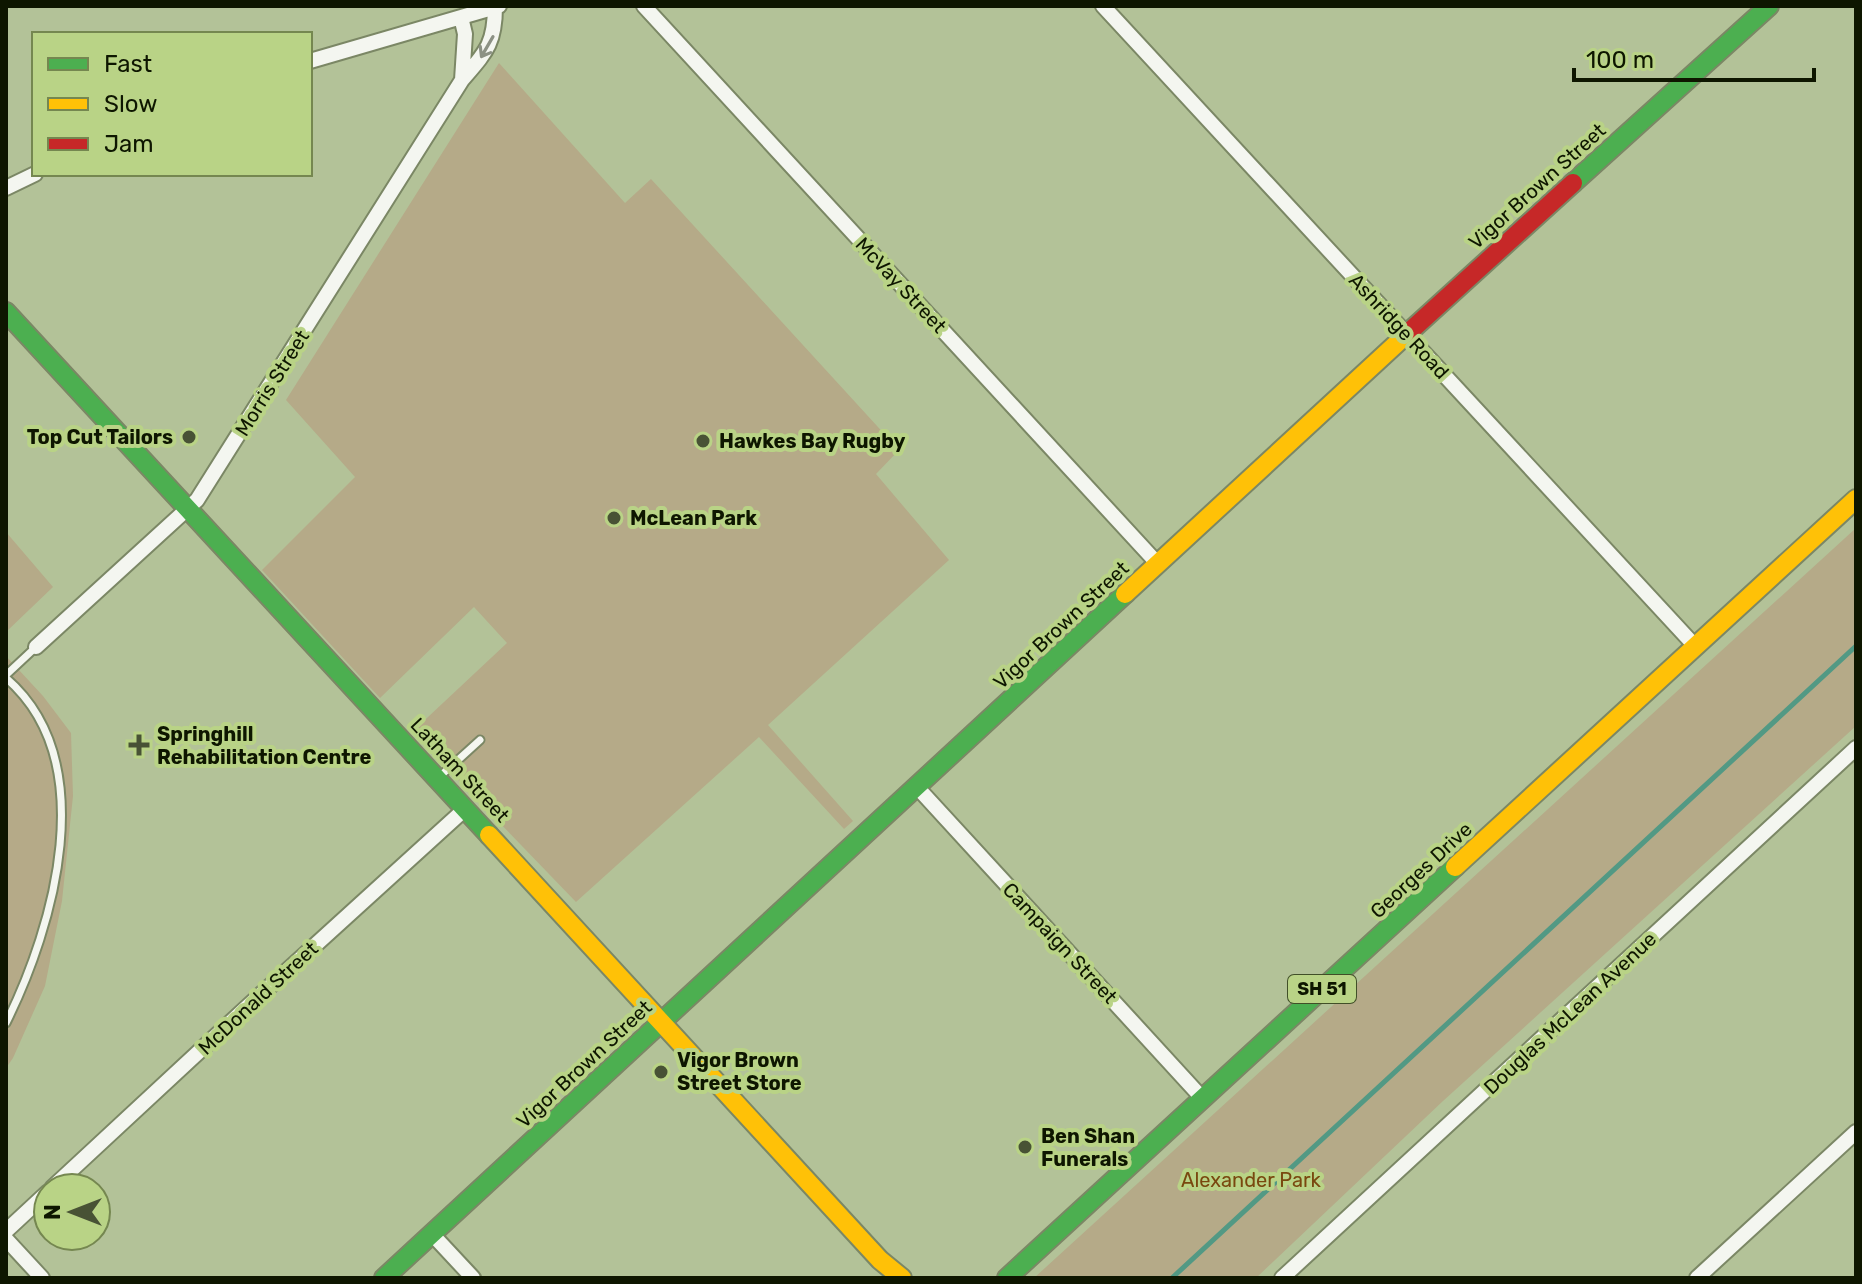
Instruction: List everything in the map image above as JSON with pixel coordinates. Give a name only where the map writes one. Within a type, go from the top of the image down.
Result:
[{"type":"main road","name":"Vigor Brown Street","points":[[384,1278],[1769,6]]},
{"type":"main road","name":"Latham Street","points":[[6,312],[880,1260],[902,1278]]},
{"type":"main road","name":"Georges Drive","points":[[1011,1276],[1856,499]]},
{"type":"main road","name":"Latham Street","points":[[880,1260],[890,1278]]},
{"type":"street","points":[[312,60],[497,6]]},
{"type":"street","name":"Morris Street","points":[[36,647],[197,500],[462,80],[486,52],[494,34],[497,6]]},
{"type":"street","name":"McVay Street","points":[[644,6],[1158,564]]},
{"type":"street","name":"Ashridge Road","points":[[1103,6],[1695,646]]},
{"type":"street","name":"Morris Street","points":[[461,17],[465,34],[462,80]]},
{"type":"street","points":[[6,188],[32,175]]},
{"type":"street","name":"Douglas McLean Avenue","points":[[1282,1278],[1856,748]]},
{"type":"street","name":"Campaign Street","points":[[917,787],[1203,1099]]},
{"type":"street","name":"McDonald Street","points":[[69,1172],[465,809]]},
{"type":"street","points":[[1697,1278],[1856,1132]]},
{"type":"street","points":[[6,1231],[32,1207]]},
{"type":"street","points":[[432,1234],[473,1278]]},
{"type":"street","points":[[6,1239],[42,1278]]},
{"type":"lane","points":[[6,1023],[26,981],[45,918],[56,865],[61,790],[59,771],[47,733],[31,704],[6,677],[36,647]]},
{"type":"lane","points":[[437,779],[480,740]]},
{"type":"green space","name":"McLean Park","points":[[499,63],[625,203],[651,179],[899,450],[876,474],[949,560],[768,725],[853,821],[844,829],[759,737],[576,902],[412,732],[507,643],[474,607],[380,698],[262,570],[355,477],[286,400]]},
{"type":"green space","name":"Alexander Park","points":[[1856,528],[1856,726],[1443,1101],[1256,1278],[1034,1278]]},
{"type":"green space","points":[[6,532],[53,587],[6,632]]},
{"type":"green space","points":[[6,656],[43,696],[71,733],[73,796],[62,901],[45,986],[6,1068]]},
{"type":"waterway","points":[[1172,1278],[1856,646]]},
{"type":"traffic: fast","points":[[1573,183],[1769,6]]},
{"type":"traffic: fast","points":[[6,312],[489,835]]},
{"type":"traffic: fast","points":[[384,1278],[1125,594]]},
{"type":"traffic: fast","points":[[1007,1278],[1455,867]]},
{"type":"traffic: slow","points":[[1125,594],[1408,333]]},
{"type":"traffic: slow","points":[[1455,867],[1856,499]]},
{"type":"traffic: slow","points":[[489,835],[880,1260],[902,1278]]},
{"type":"traffic: jam","points":[[1408,333],[1573,183]]},
{"type":"place","name":"Top Cut Tailors","points":[[189,437]]},
{"type":"place","name":"Hawkes Bay Rugby","points":[[703,441]]},
{"type":"place","name":"McLean Park","points":[[614,518]]},
{"type":"place","name":"Springhill Rehabilitation Centre","points":[[139,745]]},
{"type":"place","name":"Vigor Brown Street Store","points":[[661,1072]]},
{"type":"place","name":"Ben Shan Funerals","points":[[1025,1147]]}]
